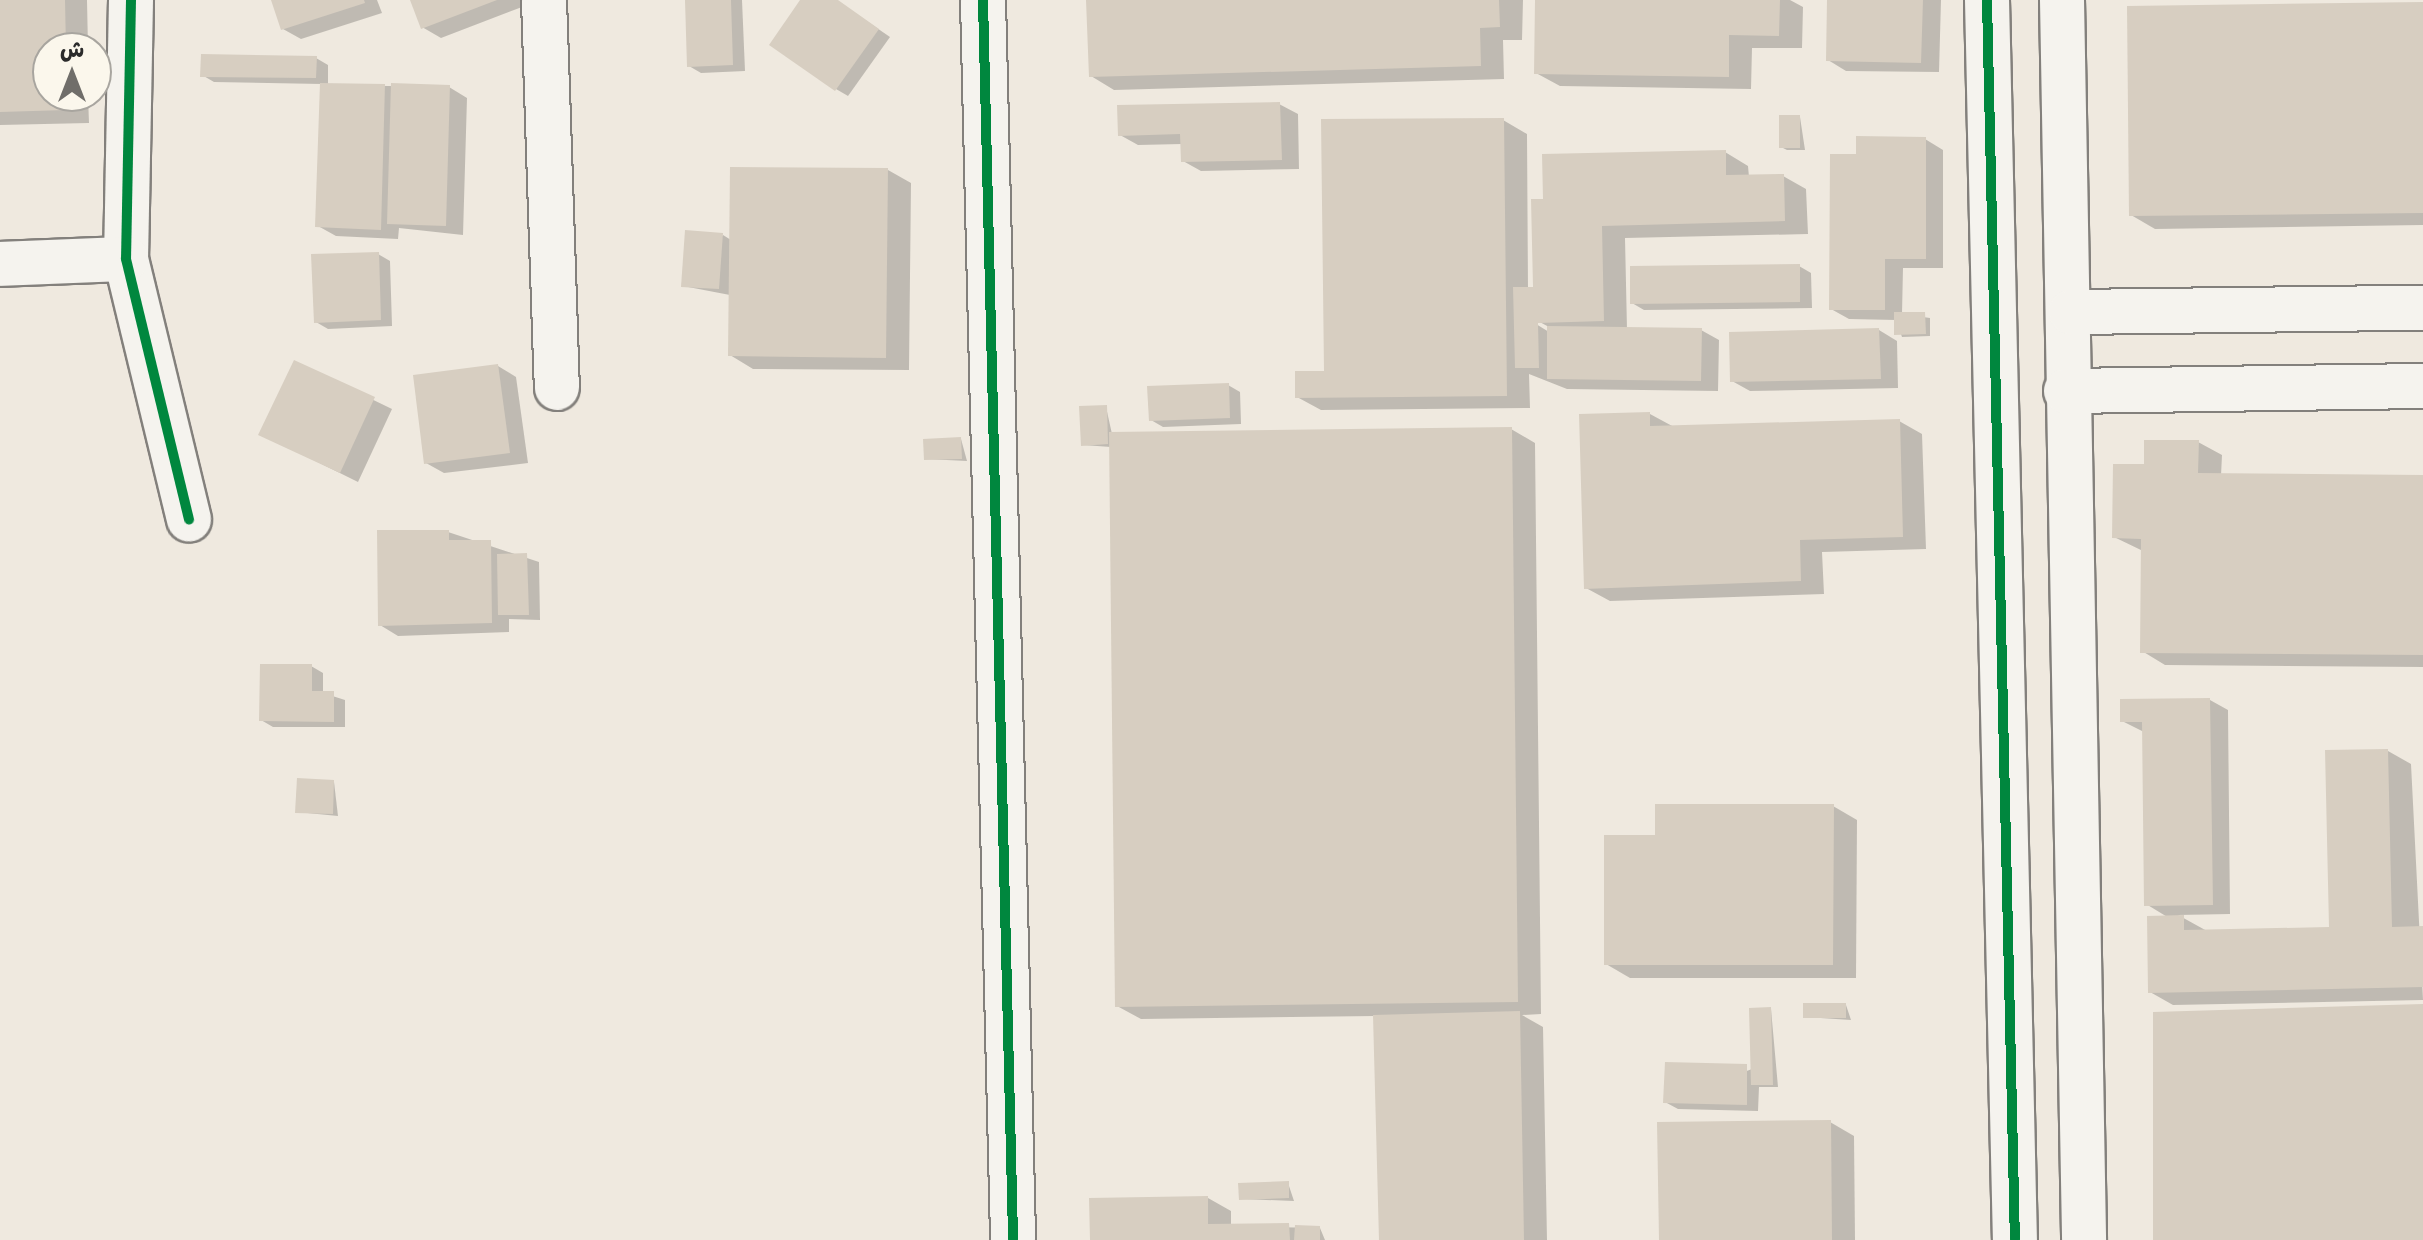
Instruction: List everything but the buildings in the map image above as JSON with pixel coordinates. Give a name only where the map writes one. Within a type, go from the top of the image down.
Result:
[{"type":"street","points":[[131,0],[126,259],[189,520]]},
{"type":"street","points":[[544,0],[557,388]]},
{"type":"street","points":[[983,0],[1013,1240]]},
{"type":"street","points":[[1987,0],[2015,1240]]},
{"type":"street","points":[[2062,0],[2071,312],[2066,391],[2084,1240]]},
{"type":"street","points":[[0,264],[126,259]]},
{"type":"street","points":[[2071,312],[2423,308]]},
{"type":"street","points":[[2066,391],[2423,386]]},
{"type":"cycle path","points":[[131,0],[126,259],[189,520]]},
{"type":"cycle path","points":[[983,0],[1013,1240]]},
{"type":"cycle path","points":[[1987,0],[2015,1240]]}]
